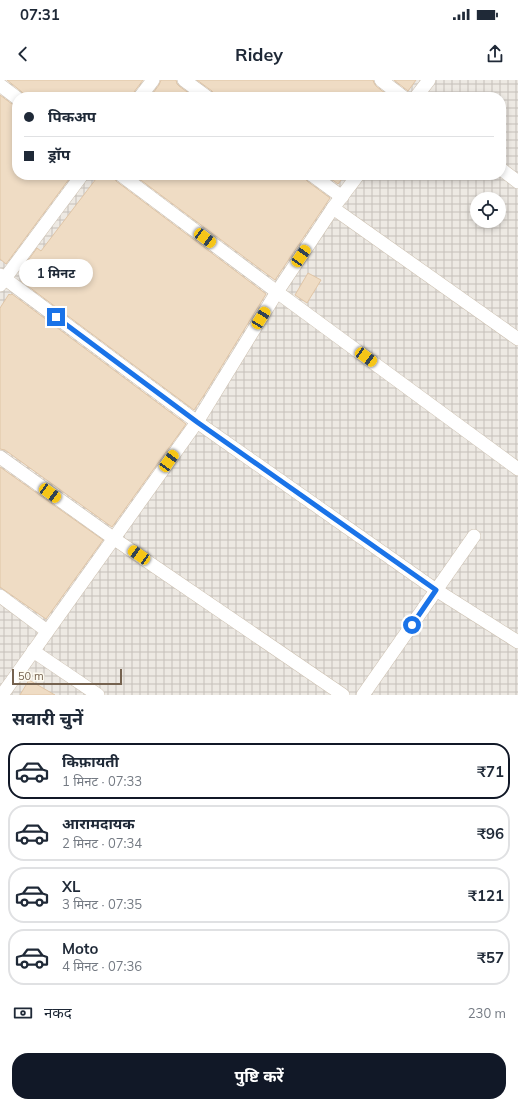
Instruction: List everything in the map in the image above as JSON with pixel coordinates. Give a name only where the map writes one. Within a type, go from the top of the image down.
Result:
[{"type":"street","points":[[144,92],[153,80]]},
{"type":"street","points":[[184,80],[200,92]]},
{"type":"street","points":[[381,80],[397,92]]},
{"type":"street","points":[[420,92],[428,80]]},
{"type":"street","points":[[0,85],[12,94]]},
{"type":"street","points":[[506,173],[518,182]]},
{"type":"street","points":[[78,180],[1,280],[197,422],[436,590],[518,642]]},
{"type":"street","points":[[128,180],[518,469]]},
{"type":"street","points":[[319,180],[342,197]]},
{"type":"street","points":[[2,694],[197,422],[277,292],[333,208],[354,180]]},
{"type":"street","points":[[333,208],[518,339]]},
{"type":"street","points":[[0,457],[113,538],[343,695]]},
{"type":"street","points":[[363,695],[474,536]]},
{"type":"street","points":[[0,596],[47,631]]},
{"type":"street","points":[[33,650],[98,695]]},
{"type":"shaded area","points":[[0,80],[518,80],[518,695],[0,695]]},
{"type":"building","points":[[7,80],[143,80],[134,92],[22,92]]},
{"type":"building","points":[[161,80],[176,80],[177,84],[187,92],[154,92]]},
{"type":"building","points":[[197,80],[373,80],[376,86],[384,92],[213,92]]},
{"type":"building","points":[[394,80],[416,80],[408,91]]},
{"type":"building","points":[[0,95],[12,104],[12,180],[68,180],[6,264],[0,259]]},
{"type":"building","points":[[95,180],[115,180],[266,294],[194,410],[21,281],[24,276],[19,273],[37,248],[41,251]]},
{"type":"building","points":[[141,180],[306,180],[330,198],[275,280]]},
{"type":"building","points":[[333,180],[341,180],[338,184]]},
{"type":"building","points":[[308,273],[321,280],[307,303],[295,295]]},
{"type":"building","points":[[9,294],[12,294],[186,424],[112,527],[5,450],[0,449],[0,308]]},
{"type":"building","points":[[0,467],[103,540],[46,619],[0,587]]},
{"type":"building","points":[[29,680],[55,695],[20,695]]},
{"type":"route","points":[[56,317],[197,422],[436,590],[412,625]]}]
